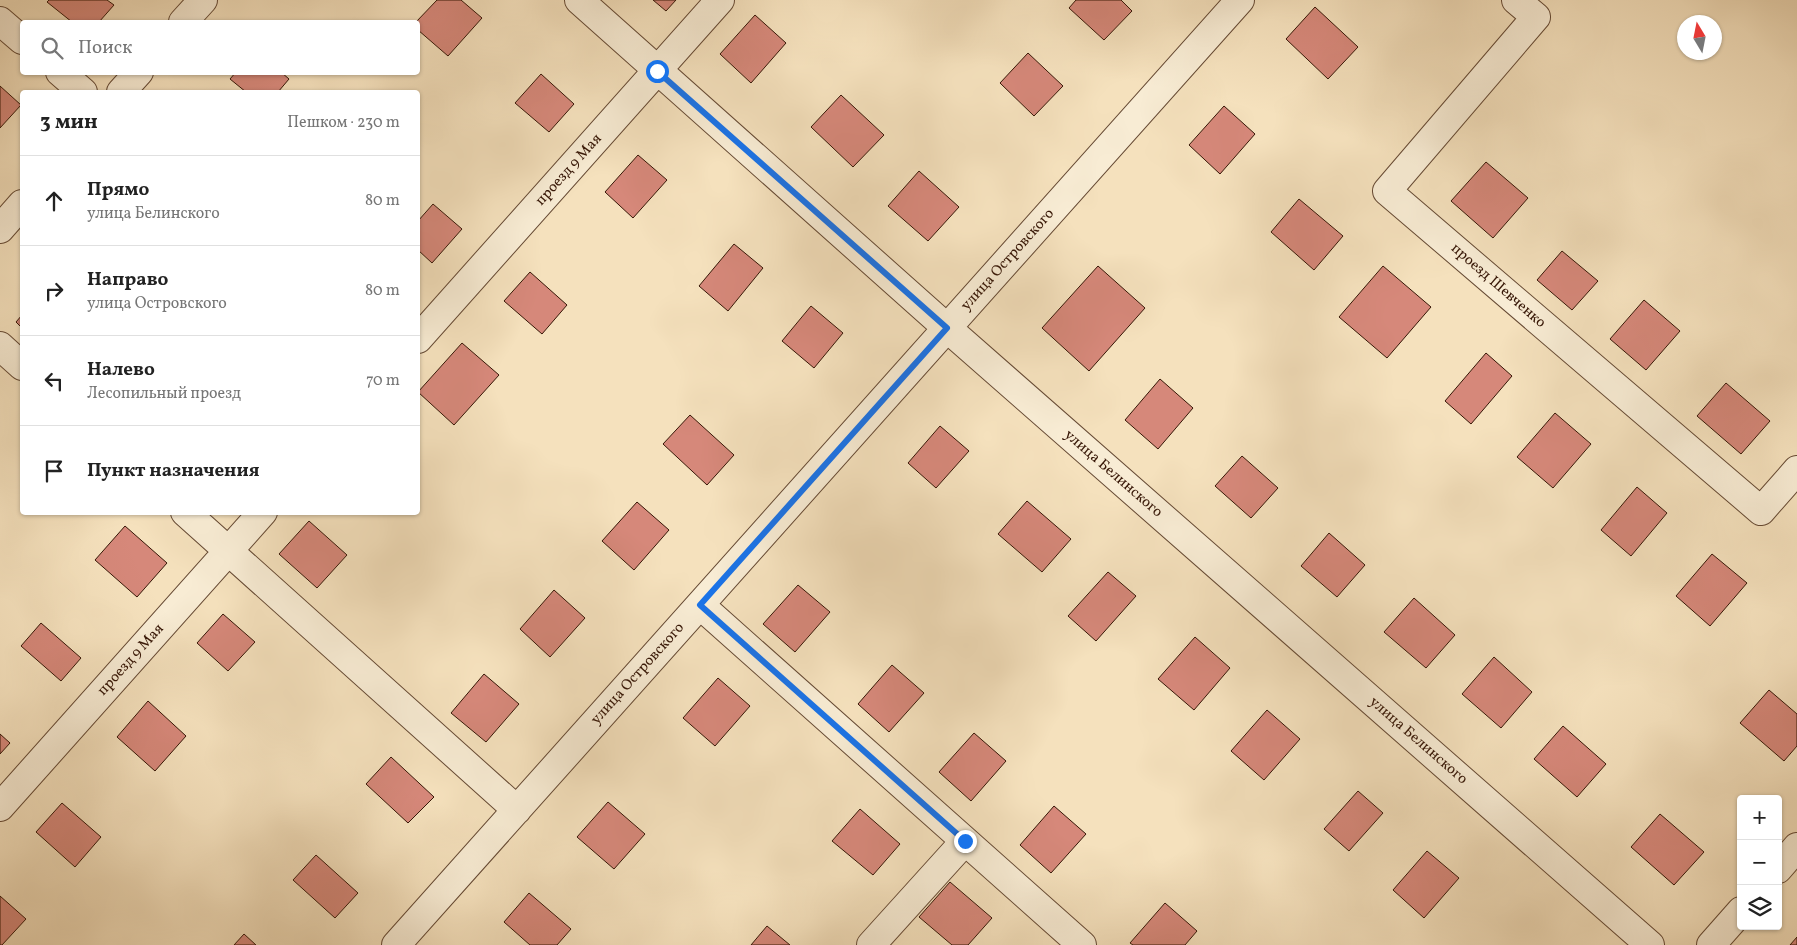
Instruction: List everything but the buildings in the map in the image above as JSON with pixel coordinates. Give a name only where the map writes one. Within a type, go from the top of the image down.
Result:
[{"type":"street","points":[[185,20],[203,0]]},
{"type":"street","name":"улица Белинского","points":[[578,0],[947,328],[1650,945]]},
{"type":"street","name":"проезд 9 Мая","points":[[420,337],[720,0]]},
{"type":"street","name":"улица Островского","points":[[396,945],[1240,0]]},
{"type":"street","name":"проезд Шевченко","points":[[1516,0],[1536,17],[1387,191],[1761,511],[1797,470]]},
{"type":"street","points":[[0,21],[20,38]]},
{"type":"street","points":[[63,75],[81,90]]},
{"type":"street","points":[[123,90],[136,75]]},
{"type":"street","points":[[0,230],[20,206]]},
{"type":"street","points":[[0,346],[20,364]]},
{"type":"street","points":[[188,515],[517,810]]},
{"type":"street","name":"проезд 9 Мая","points":[[0,807],[260,515]]},
{"type":"street","points":[[700,605],[1082,945]]},
{"type":"street","points":[[871,945],[965,841]]},
{"type":"street","points":[[1782,864],[1797,847]]},
{"type":"street","points":[[1711,945],[1737,916]]},
{"type":"route","points":[[657,71],[947,328],[700,605],[965,841]]}]
